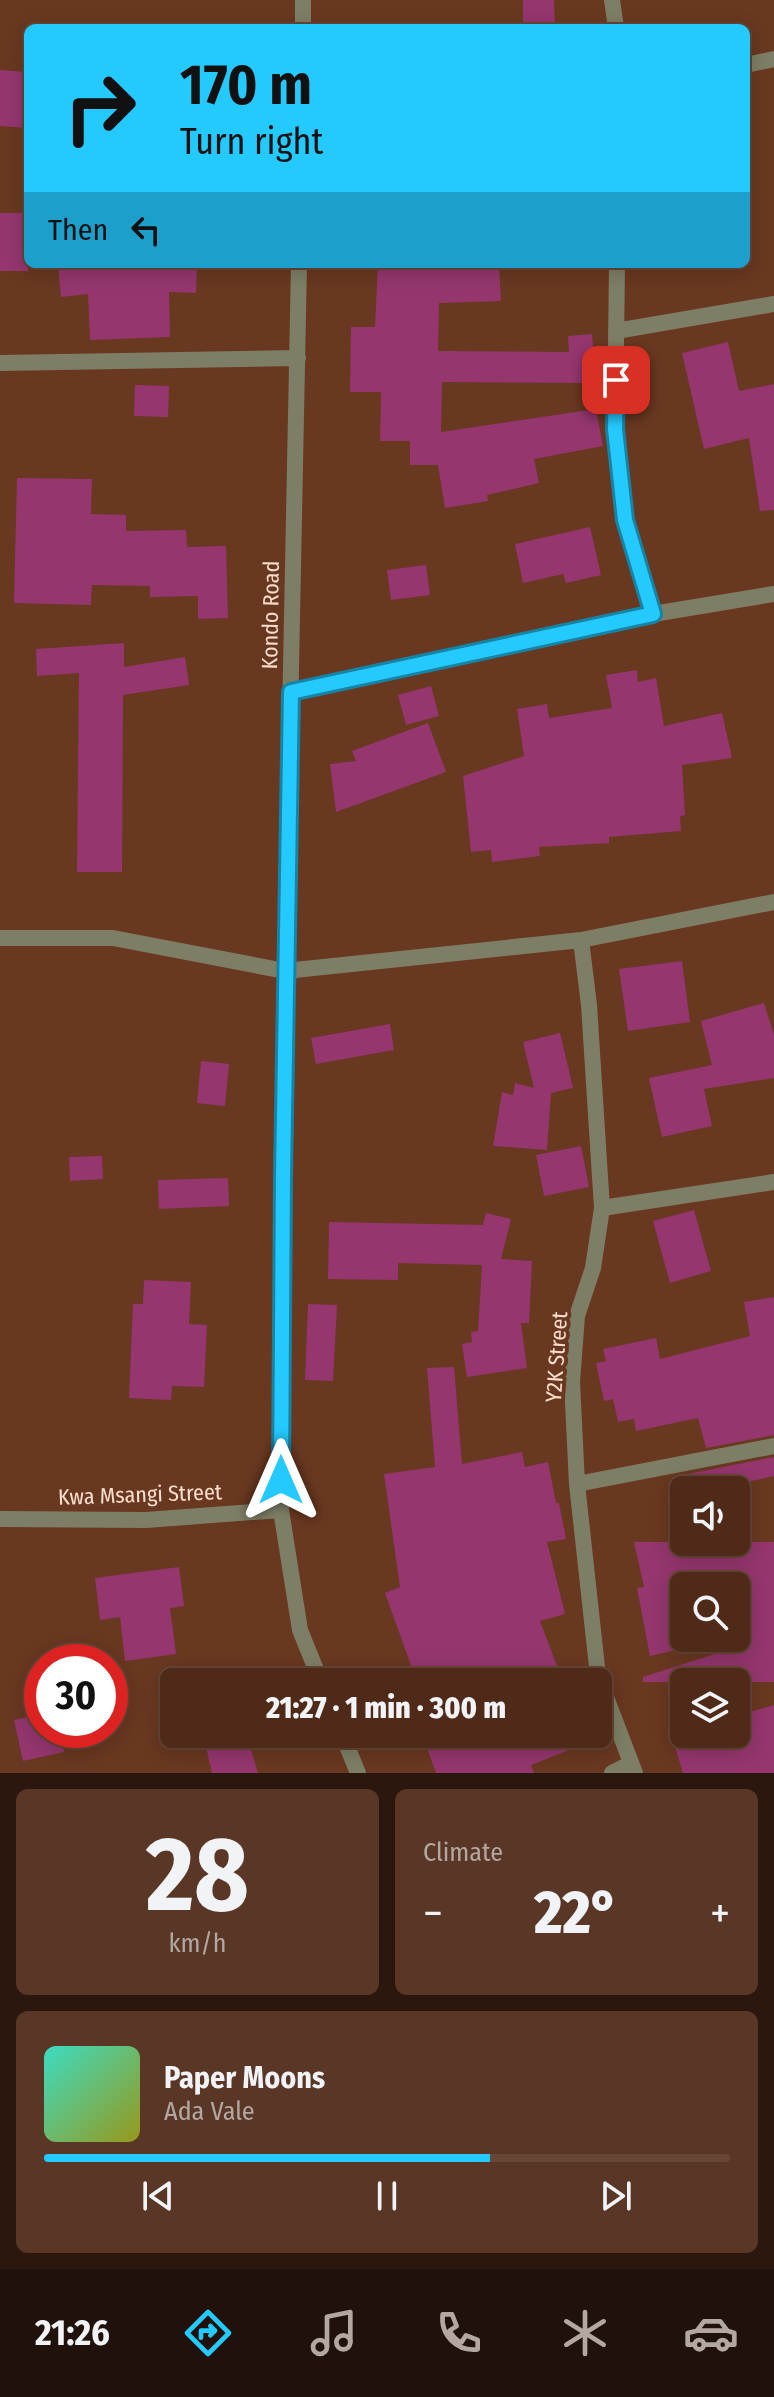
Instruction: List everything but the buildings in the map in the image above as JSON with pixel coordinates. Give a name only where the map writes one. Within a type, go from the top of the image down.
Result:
[{"type":"street","points":[[303,0],[303,24]]},
{"type":"street","points":[[612,0],[615,24]]},
{"type":"street","points":[[750,64],[774,59]]},
{"type":"street","name":"Kondo Road","points":[[299,268],[285,971],[281,1510],[300,1630],[315,1668]]},
{"type":"street","points":[[617,268],[615,429],[625,520],[653,614]]},
{"type":"street","points":[[616,331],[774,304]]},
{"type":"street","points":[[0,363],[298,358]]},
{"type":"street","points":[[291,692],[653,614],[774,594]]},
{"type":"street","points":[[0,938],[113,938],[285,971],[581,940],[774,902]]},
{"type":"street","name":"Y2K Street","points":[[581,940],[589,1005],[602,1208],[593,1268],[577,1316],[572,1382],[577,1484],[598,1676],[632,1769]]},
{"type":"street","points":[[602,1208],[774,1182]]},
{"type":"street","points":[[577,1484],[774,1446]]},
{"type":"street","name":"Kwa Msangi Street","points":[[0,1519],[146,1520],[281,1510]]},
{"type":"street","points":[[348,1748],[358,1773]]},
{"type":"street","points":[[612,1773],[632,1769]]},
{"type":"route","points":[[281,1480],[285,971],[291,692],[653,614],[625,520],[615,429],[616,380]]}]
